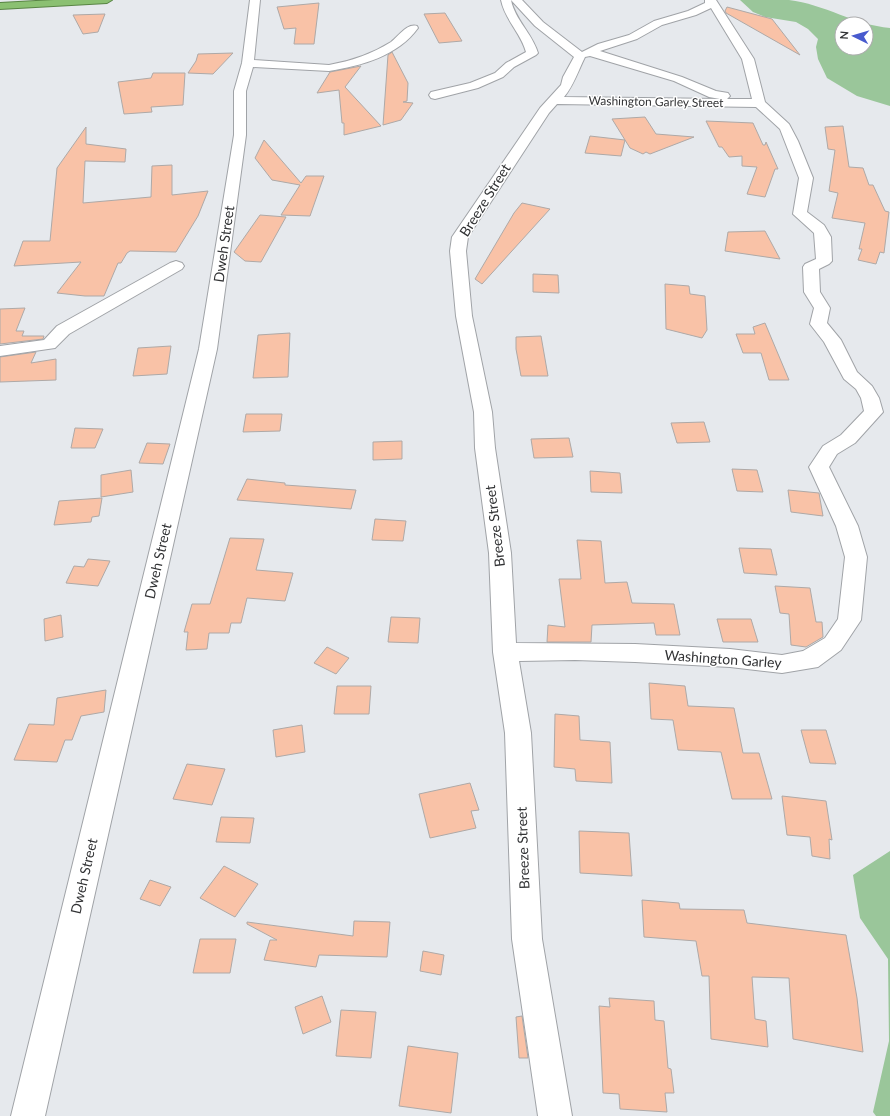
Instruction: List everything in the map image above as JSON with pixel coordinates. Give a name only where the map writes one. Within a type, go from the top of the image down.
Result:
[{"type":"highway","points":[[0,6],[107,0]]},
{"type":"street","name":"Dweh Street","points":[[28,1116],[208,349],[240,135],[240,91],[248,63],[255,0]]},
{"type":"street","points":[[435,95],[474,86],[499,75],[510,65],[532,53],[530,43],[512,16],[506,0]]},
{"type":"street","points":[[516,0],[539,24],[585,54],[678,78],[713,94],[759,103],[748,58],[710,0]]},
{"type":"street","points":[[585,54],[602,46],[633,37],[658,23],[692,13],[710,4],[710,0]]},
{"type":"street","points":[[248,63],[329,68],[340,66],[393,47],[413,28]]},
{"type":"street","name":"Breeze Street","points":[[555,1116],[527,939],[518,733],[505,652],[500,553],[485,448],[483,412],[464,316],[458,251],[460,237],[544,111],[567,86],[569,77],[585,54]]},
{"type":"street","name":"Washington Garley Street","points":[[553,100],[759,103]]},
{"type":"street","name":"Washington Garley","points":[[505,652],[575,651],[635,653],[730,658],[782,664],[809,660],[833,644],[849,620],[856,557],[847,526],[819,468],[830,450],[848,439],[874,412],[870,398],[863,386],[850,375],[832,340],[818,324],[822,308],[812,292],[811,267],[824,261],[824,234],[818,226],[800,214],[806,178],[785,127],[759,103]]},
{"type":"street","points":[[0,351],[49,344],[63,330],[176,266]]},
{"type":"green space","points":[[740,0],[789,0],[802,2],[844,16],[834,16],[834,56],[874,56],[874,25],[890,28],[890,106],[857,96],[827,78],[818,59],[816,47],[818,39],[808,29],[796,22],[765,17],[753,12]]},
{"type":"green space","points":[[890,851],[890,1116],[876,1116],[873,1112],[889,1041],[888,959],[860,918],[853,875]]},
{"type":"building","points":[[319,3],[314,44],[294,44],[296,28],[284,29],[277,7]]},
{"type":"building","points":[[727,7],[772,19],[800,55],[726,13],[725,11]]},
{"type":"building","points":[[445,13],[462,41],[439,43],[424,14]]},
{"type":"building","points":[[105,14],[98,32],[83,34],[73,15]]},
{"type":"building","points":[[392,52],[408,83],[407,101],[403,102],[413,103],[401,120],[383,125],[388,55]]},
{"type":"building","points":[[233,53],[213,74],[188,73],[196,61],[198,54]]},
{"type":"building","points":[[361,66],[345,87],[381,126],[344,135],[344,123],[342,123],[339,90],[317,93],[330,72]]},
{"type":"building","points":[[153,73],[185,73],[183,105],[151,107],[152,112],[124,114],[118,82],[151,78]]},
{"type":"building","points":[[645,117],[656,134],[694,137],[650,154],[646,152],[643,154],[630,148],[612,119]]},
{"type":"building","points":[[706,121],[753,123],[763,145],[765,145],[766,142],[778,169],[775,169],[765,197],[747,194],[757,167],[742,166],[742,156],[729,157],[722,147],[719,147]]},
{"type":"building","points":[[843,126],[849,167],[863,168],[869,185],[873,185],[885,211],[889,212],[884,253],[880,252],[876,264],[858,260],[862,249],[859,249],[865,223],[832,218],[838,193],[829,191],[835,150],[828,149],[825,127]]},
{"type":"building","points":[[86,127],[86,144],[126,149],[125,162],[85,161],[83,203],[151,197],[152,166],[172,165],[172,195],[208,191],[198,216],[176,252],[130,251],[121,263],[118,263],[104,296],[85,296],[57,293],[81,262],[14,266],[23,241],[50,241],[57,168]]},
{"type":"building","points":[[590,136],[625,140],[621,156],[585,153]]},
{"type":"building","points":[[264,140],[301,183],[306,176],[324,176],[310,216],[281,215],[300,185],[272,180],[255,158]]},
{"type":"building","points":[[522,203],[550,209],[482,284],[475,279],[514,213]]},
{"type":"building","points":[[260,215],[286,217],[261,262],[245,261],[234,252]]},
{"type":"building","points":[[765,231],[780,259],[725,251],[728,232]]},
{"type":"building","points":[[533,274],[558,275],[559,293],[533,292]]},
{"type":"building","points":[[665,284],[689,286],[690,294],[705,296],[707,330],[702,338],[666,329]]},
{"type":"building","points":[[25,308],[16,331],[24,331],[22,336],[44,336],[43,339],[0,344],[0,309]]},
{"type":"building","points":[[765,323],[789,380],[769,380],[761,353],[743,353],[736,334],[755,334],[753,327]]},
{"type":"building","points":[[290,333],[288,377],[253,378],[258,335]]},
{"type":"building","points":[[541,336],[548,376],[521,376],[516,349],[516,337]]},
{"type":"building","points":[[171,346],[167,374],[133,376],[138,348]]},
{"type":"building","points":[[36,352],[31,363],[56,359],[56,380],[0,382],[0,357]]},
{"type":"building","points":[[246,414],[282,414],[280,431],[243,432]]},
{"type":"building","points":[[704,422],[710,442],[677,443],[671,423]]},
{"type":"building","points":[[75,428],[103,429],[95,448],[71,448]]},
{"type":"building","points":[[569,438],[573,457],[534,458],[531,439]]},
{"type":"building","points":[[402,441],[402,459],[373,460],[373,442]]},
{"type":"building","points":[[147,443],[170,444],[163,464],[139,463]]},
{"type":"building","points":[[732,469],[757,470],[763,492],[737,491]]},
{"type":"building","points":[[131,470],[133,492],[101,497],[101,475]]},
{"type":"building","points":[[590,471],[620,473],[622,493],[591,492]]},
{"type":"building","points":[[247,479],[285,483],[285,485],[356,490],[351,509],[237,500]]},
{"type":"building","points":[[788,490],[819,493],[823,516],[791,512]]},
{"type":"building","points":[[102,498],[99,516],[92,517],[91,522],[54,525],[59,501]]},
{"type":"building","points":[[375,519],[406,521],[403,541],[372,540]]},
{"type":"building","points":[[230,538],[264,539],[256,570],[293,573],[285,601],[247,598],[241,623],[231,623],[229,633],[209,633],[207,649],[186,650],[188,632],[184,632],[192,604],[210,604]]},
{"type":"building","points":[[577,540],[601,541],[605,583],[627,582],[632,603],[674,604],[680,635],[656,635],[654,623],[592,625],[591,642],[547,642],[548,625],[565,627],[559,579],[581,579]]},
{"type":"building","points":[[739,548],[771,549],[777,575],[744,573]]},
{"type":"building","points":[[88,559],[110,561],[98,586],[66,583],[74,566],[84,567]]},
{"type":"building","points":[[775,586],[810,588],[816,622],[822,622],[823,637],[806,647],[791,645],[789,614],[780,613]]},
{"type":"building","points":[[61,615],[63,637],[45,641],[44,619]]},
{"type":"building","points":[[391,617],[420,618],[418,643],[388,642]]},
{"type":"building","points":[[717,619],[751,619],[758,642],[723,642]]},
{"type":"building","points":[[327,647],[349,658],[336,674],[314,663]]},
{"type":"building","points":[[649,683],[685,686],[688,706],[734,708],[743,753],[759,753],[772,799],[732,799],[721,752],[678,750],[673,720],[651,719]]},
{"type":"building","points":[[337,686],[371,686],[369,714],[334,714]]},
{"type":"building","points":[[106,690],[104,712],[81,716],[72,740],[65,740],[57,762],[14,760],[29,724],[54,725],[57,698]]},
{"type":"building","points":[[555,714],[579,716],[580,740],[610,742],[612,783],[576,781],[575,769],[554,767]]},
{"type":"building","points":[[302,725],[305,752],[276,757],[273,730]]},
{"type":"building","points":[[801,730],[826,730],[836,764],[810,763]]},
{"type":"building","points":[[187,764],[225,769],[212,805],[173,799]]},
{"type":"building","points":[[470,783],[479,810],[471,811],[476,828],[430,838],[419,794]]},
{"type":"building","points":[[782,796],[826,801],[832,840],[829,839],[830,859],[812,856],[810,837],[787,835]]},
{"type":"building","points":[[221,817],[254,818],[250,843],[216,842]]},
{"type":"building","points":[[579,831],[629,833],[632,876],[580,873]]},
{"type":"building","points":[[224,866],[258,884],[235,917],[200,898]]},
{"type":"building","points":[[150,880],[171,887],[160,906],[140,899]]},
{"type":"building","points":[[642,900],[679,903],[680,909],[744,910],[747,923],[846,935],[857,998],[863,1052],[793,1039],[789,978],[752,977],[755,1019],[766,1021],[768,1047],[711,1039],[709,976],[702,976],[696,941],[644,937]]},
{"type":"building","points":[[354,921],[390,922],[387,957],[319,955],[316,967],[264,960],[270,940],[277,940],[247,924],[247,922],[353,936]]},
{"type":"building","points":[[200,939],[236,939],[230,973],[193,973]]},
{"type":"building","points":[[423,951],[444,955],[441,975],[420,971]]},
{"type":"building","points":[[322,996],[331,1022],[303,1034],[295,1007]]},
{"type":"building","points":[[609,998],[654,1001],[655,1020],[664,1021],[668,1068],[671,1069],[674,1093],[665,1093],[667,1112],[620,1109],[619,1094],[603,1093],[599,1006],[610,1007]]},
{"type":"building","points":[[341,1010],[376,1012],[371,1058],[336,1056]]},
{"type":"building","points":[[522,1016],[528,1058],[519,1058],[516,1017]]},
{"type":"building","points":[[408,1046],[458,1053],[451,1113],[399,1106]]}]
